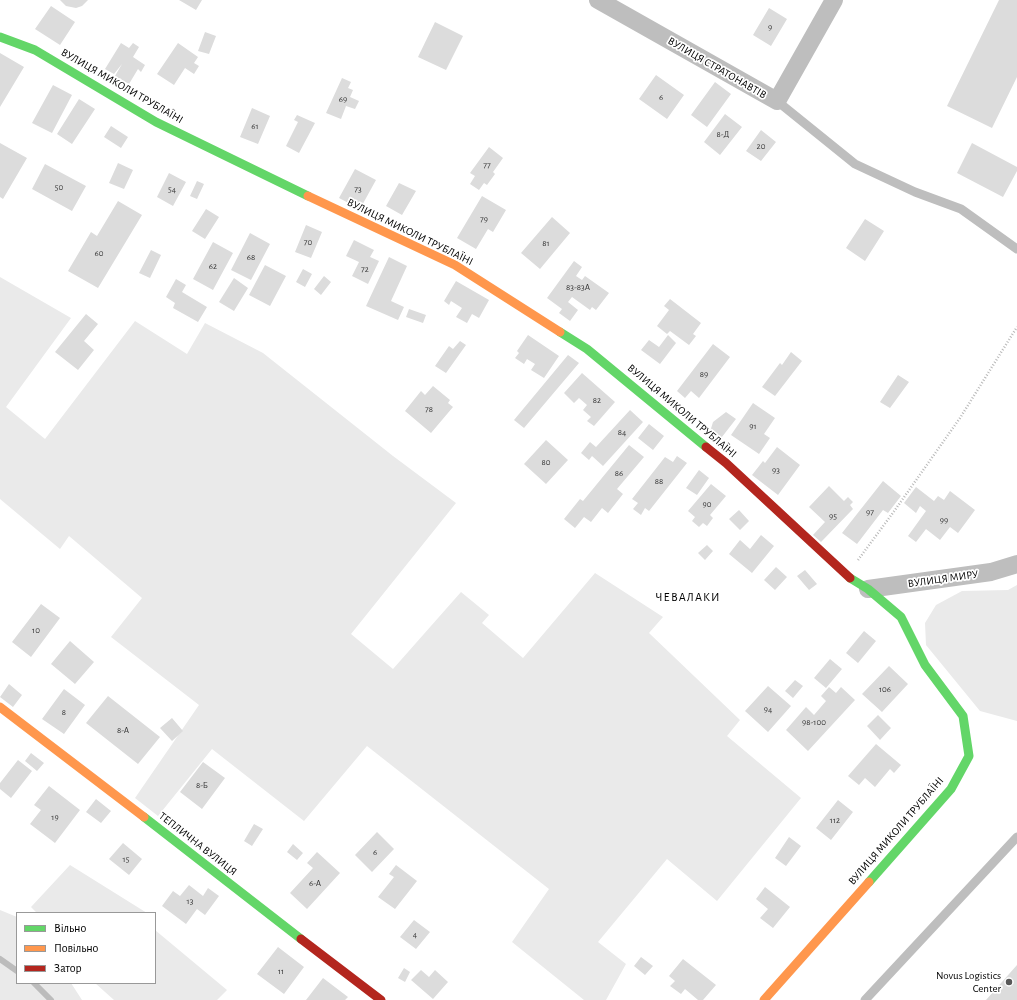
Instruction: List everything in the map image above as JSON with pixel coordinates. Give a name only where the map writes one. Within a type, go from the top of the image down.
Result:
[{"type":"street","name":"ВУЛИЦЯ СТРАТОНАВТІВ","points":[[598,0],[777,101],[834,0]]},
{"type":"street","name":"ВУЛИЦЯ МИКОЛИ ТРУБЛАЇНІ","points":[[0,37],[35,50],[156,122],[280,183],[456,264],[588,349],[726,463],[846,576],[868,589],[901,616],[925,665],[963,716],[970,756],[951,789],[764,1000]]},
{"type":"street","name":"ВУЛИЦЯ МИРУ","points":[[868,589],[991,572],[1017,564]]},
{"type":"street","name":"ТЕПЛИЧНА ВУЛИЦЯ","points":[[0,708],[380,1000]]},
{"type":"lane","points":[[777,101],[855,164],[915,192],[961,209],[1017,249]]},
{"type":"lane","points":[[865,1000],[1017,837]]},
{"type":"path","points":[[846,576],[960,418],[1017,327]]},
{"type":"shaded area","points":[[0,277],[71,318],[6,407],[45,439],[135,321],[187,354],[205,323],[263,353],[393,456],[456,503],[351,634],[393,669],[461,592],[489,615],[482,623],[523,658],[595,573],[663,617],[649,633],[740,720],[727,736],[801,798],[717,901],[667,859],[598,942],[626,964],[606,1000],[584,1000],[512,942],[549,889],[367,746],[304,821],[212,749],[158,816],[135,798],[199,705],[111,637],[142,598],[69,536],[60,549],[0,499]]},
{"type":"shaded area","points":[[1017,585],[1017,721],[980,711],[926,645],[925,623],[936,605],[962,591],[1008,590]]},
{"type":"shaded area","points":[[70,865],[145,912],[36,912],[31,907]]},
{"type":"shaded area","points":[[0,910],[16,917],[16,984],[72,984],[82,1000],[0,1000]]},
{"type":"shaded area","points":[[156,931],[227,990],[217,1000],[114,1000],[96,984],[156,984]]},
{"type":"building","points":[[60,0],[88,0],[82,6],[76,8],[66,6]]},
{"type":"building","points":[[179,0],[202,0],[196,10]]},
{"type":"building","points":[[999,0],[1017,0],[1017,77],[992,128],[947,106]]},
{"type":"building","points":[[51,6],[75,22],[60,45],[35,29]]},
{"type":"building","points":[[769,8],[787,19],[771,46],[753,35]]},
{"type":"building","points":[[435,22],[463,36],[446,70],[418,57]]},
{"type":"building","points":[[205,32],[216,36],[209,54],[198,51]]},
{"type":"building","points":[[121,43],[129,48],[133,43],[139,47],[133,57],[145,65],[141,72],[138,69],[129,84],[115,76],[122,64],[114,74],[105,69]]},
{"type":"building","points":[[178,43],[198,57],[194,63],[199,66],[194,74],[185,68],[174,85],[157,74]]},
{"type":"building","points":[[0,53],[24,67],[0,107]]},
{"type":"building","points":[[656,75],[684,95],[667,119],[639,99]]},
{"type":"building","points":[[342,78],[351,82],[348,88],[353,90],[350,97],[359,101],[355,109],[346,106],[341,119],[326,113]]},
{"type":"building","points":[[715,82],[731,94],[707,127],[691,115]]},
{"type":"building","points":[[53,85],[72,95],[52,133],[32,123]]},
{"type":"building","points":[[79,99],[95,109],[72,144],[57,134]]},
{"type":"building","points":[[252,108],[270,116],[258,144],[240,137]]},
{"type":"building","points":[[725,114],[742,127],[720,155],[704,142]]},
{"type":"building","points":[[297,115],[315,123],[299,153],[286,146],[298,122],[294,120]]},
{"type":"building","points":[[111,126],[128,137],[121,148],[104,137]]},
{"type":"building","points":[[761,130],[776,142],[761,161],[746,151]]},
{"type":"building","points":[[0,143],[27,158],[3,199],[0,197]]},
{"type":"building","points":[[972,143],[1017,167],[1017,171],[1003,197],[957,173]]},
{"type":"building","points":[[489,147],[503,158],[493,172],[495,174],[487,185],[484,183],[479,190],[470,184],[475,176],[470,173]]},
{"type":"building","points":[[118,163],[133,170],[124,189],[109,183]]},
{"type":"building","points":[[45,164],[86,186],[72,211],[32,189]]},
{"type":"building","points":[[355,169],[376,180],[360,209],[339,198]]},
{"type":"building","points":[[169,173],[186,182],[173,206],[157,197]]},
{"type":"building","points":[[197,181],[204,184],[197,199],[190,196]]},
{"type":"building","points":[[399,183],[416,191],[402,215],[386,206]]},
{"type":"building","points":[[482,196],[506,210],[493,232],[488,229],[476,249],[457,238]]},
{"type":"building","points":[[118,201],[142,215],[98,288],[68,271],[91,232],[97,236]]},
{"type":"building","points":[[206,209],[219,217],[205,239],[192,231]]},
{"type":"building","points":[[552,217],[570,233],[540,269],[521,253]]},
{"type":"building","points":[[865,219],[884,231],[865,261],[846,248]]},
{"type":"building","points":[[306,225],[322,232],[311,258],[295,252]]},
{"type":"building","points":[[250,233],[270,244],[251,280],[231,270]]},
{"type":"building","points":[[354,240],[374,250],[370,257],[379,261],[368,284],[352,276],[359,262],[346,256]]},
{"type":"building","points":[[213,242],[233,253],[213,290],[193,279]]},
{"type":"building","points":[[151,250],[161,255],[150,278],[139,273]]},
{"type":"building","points":[[389,257],[407,266],[391,301],[404,307],[398,320],[366,306]]},
{"type":"building","points":[[574,261],[582,267],[576,276],[582,280],[585,276],[609,293],[596,310],[592,307],[590,310],[572,297],[568,302],[578,310],[570,321],[559,313],[562,309],[547,298]]},
{"type":"building","points":[[265,265],[286,276],[270,306],[249,295]]},
{"type":"building","points":[[303,269],[312,274],[305,287],[296,282]]},
{"type":"building","points":[[324,276],[331,282],[321,295],[314,289]]},
{"type":"building","points":[[234,278],[248,288],[234,311],[219,302]]},
{"type":"building","points":[[176,279],[186,285],[182,292],[207,307],[198,322],[173,308],[175,303],[166,297]]},
{"type":"building","points":[[456,281],[489,300],[479,318],[472,314],[467,323],[456,317],[462,308],[451,301],[449,305],[444,301]]},
{"type":"building","points":[[670,299],[701,323],[693,334],[696,336],[689,345],[670,331],[667,334],[657,326],[669,310],[664,306]]},
{"type":"building","points":[[409,309],[426,315],[423,323],[406,317]]},
{"type":"building","points":[[86,314],[98,324],[84,341],[94,350],[78,370],[55,352]]},
{"type":"building","points":[[528,335],[559,356],[544,378],[531,370],[535,364],[527,359],[524,364],[515,358],[519,353],[517,351]]},
{"type":"building","points":[[668,335],[676,343],[660,364],[641,350],[649,340],[659,347]]},
{"type":"building","points":[[460,341],[466,345],[446,373],[435,366],[449,346],[453,349]]},
{"type":"building","points":[[713,344],[730,357],[699,398],[691,391],[685,398],[677,391]]},
{"type":"building","points":[[791,352],[802,361],[775,396],[762,387],[780,363],[782,365]]},
{"type":"building","points":[[568,355],[579,363],[524,428],[514,420]]},
{"type":"building","points":[[582,373],[615,402],[594,426],[587,421],[591,417],[583,410],[587,405],[579,398],[574,403],[564,393]]},
{"type":"building","points":[[898,375],[909,382],[890,408],[880,402]]},
{"type":"building","points":[[433,386],[450,400],[448,403],[453,407],[431,433],[405,411],[421,391],[425,395]]},
{"type":"building","points":[[753,403],[775,418],[764,434],[770,438],[759,454],[731,435]]},
{"type":"building","points":[[630,410],[643,422],[603,466],[592,456],[589,460],[581,453],[590,442],[596,447]]},
{"type":"building","points":[[726,412],[736,419],[718,442],[709,435],[713,422]]},
{"type":"building","points":[[649,424],[664,436],[653,450],[638,438]]},
{"type":"building","points":[[546,440],[568,460],[546,484],[524,464]]},
{"type":"building","points":[[629,445],[644,457],[617,489],[623,494],[608,513],[602,508],[591,522],[584,517],[575,528],[564,519],[580,499],[583,501]]},
{"type":"building","points":[[777,447],[800,465],[778,495],[752,475],[763,461],[765,463]]},
{"type":"building","points":[[677,456],[687,463],[649,511],[645,508],[641,515],[633,509],[638,503],[632,499],[665,457],[673,462]]},
{"type":"building","points":[[699,470],[709,478],[697,495],[686,488]]},
{"type":"building","points":[[883,481],[901,496],[888,513],[883,510],[857,544],[842,533]]},
{"type":"building","points":[[711,484],[726,496],[710,515],[713,518],[707,526],[703,523],[699,527],[692,521],[695,517],[688,511]]},
{"type":"building","points":[[829,486],[844,501],[848,497],[853,502],[850,505],[853,509],[821,542],[813,535],[825,522],[809,507]]},
{"type":"building","points":[[916,487],[934,501],[938,496],[944,500],[950,491],[975,510],[958,533],[950,527],[940,540],[926,529],[916,542],[908,536],[926,511],[920,506],[916,513],[904,503]]},
{"type":"building","points":[[739,510],[749,521],[740,530],[729,519]]},
{"type":"building","points":[[761,535],[774,546],[752,573],[729,554],[740,540],[750,549]]},
{"type":"building","points":[[707,545],[713,551],[705,560],[698,553]]},
{"type":"building","points":[[776,567],[787,577],[775,590],[764,580]]},
{"type":"building","points":[[805,570],[817,584],[809,590],[797,576]]},
{"type":"building","points":[[41,604],[60,618],[31,657],[12,642]]},
{"type":"building","points":[[864,631],[876,641],[858,663],[846,653]]},
{"type":"building","points":[[70,641],[94,662],[75,684],[51,664]]},
{"type":"building","points":[[830,659],[842,669],[826,688],[814,678]]},
{"type":"building","points":[[889,666],[908,684],[882,712],[862,694]]},
{"type":"building","points":[[795,680],[803,686],[793,698],[785,691]]},
{"type":"building","points":[[9,684],[22,695],[13,707],[0,697]]},
{"type":"building","points":[[768,686],[791,706],[768,732],[745,711]]},
{"type":"building","points":[[829,687],[836,693],[841,687],[855,700],[808,751],[786,730],[806,707],[814,715],[826,701],[821,696]]},
{"type":"building","points":[[64,689],[85,705],[64,734],[42,719]]},
{"type":"building","points":[[108,696],[160,737],[138,764],[86,723]]},
{"type":"building","points":[[878,715],[891,728],[880,740],[867,726]]},
{"type":"building","points":[[172,718],[183,731],[172,741],[160,728]]},
{"type":"building","points":[[876,744],[901,765],[894,773],[890,769],[875,787],[865,778],[859,785],[848,776]]},
{"type":"building","points":[[31,753],[44,763],[37,771],[25,761]]},
{"type":"building","points":[[18,760],[32,771],[11,798],[0,789],[0,783]]},
{"type":"building","points":[[203,762],[225,778],[202,809],[180,792]]},
{"type":"building","points":[[49,786],[80,810],[55,843],[30,824],[41,810],[34,805]]},
{"type":"building","points":[[96,799],[111,811],[101,823],[86,812]]},
{"type":"building","points":[[838,800],[853,812],[831,840],[816,828]]},
{"type":"building","points":[[254,824],[263,829],[252,846],[244,841]]},
{"type":"building","points":[[377,832],[394,849],[372,872],[355,855]]},
{"type":"building","points":[[789,837],[801,846],[786,866],[775,858]]},
{"type":"building","points":[[123,843],[142,859],[129,875],[109,859]]},
{"type":"building","points":[[293,844],[303,853],[297,860],[287,852]]},
{"type":"building","points":[[317,852],[340,873],[307,909],[290,893],[313,868],[307,863]]},
{"type":"building","points":[[396,865],[417,881],[395,909],[378,897],[394,877],[389,874]]},
{"type":"building","points":[[189,885],[203,896],[208,888],[219,896],[205,915],[197,909],[186,924],[162,906],[173,891],[180,896]]},
{"type":"building","points":[[765,887],[790,907],[773,928],[760,918],[768,909],[756,899]]},
{"type":"building","points":[[414,920],[430,932],[416,949],[400,937]]},
{"type":"building","points":[[278,947],[304,967],[284,994],[257,974]]},
{"type":"building","points":[[641,957],[653,966],[645,975],[634,966]]},
{"type":"building","points":[[683,959],[716,985],[703,1000],[698,1000],[685,989],[681,994],[670,986],[675,981],[669,976]]},
{"type":"building","name":"Novus Logistics Center","points":[[1017,965],[1017,1000],[986,1000]]},
{"type":"building","points":[[404,968],[410,972],[405,982],[398,978]]},
{"type":"building","points":[[421,970],[429,977],[435,970],[448,982],[433,999],[411,980]]},
{"type":"building","points":[[323,978],[348,997],[345,1000],[306,1000]]},
{"type":"waterway","points":[[0,959],[16,970]]},
{"type":"waterway","points":[[35,984],[51,1000]]},
{"type":"traffic: fast","points":[[0,37],[35,50],[156,122],[308,196]]},
{"type":"traffic: fast","points":[[560,332],[587,349],[706,447]]},
{"type":"traffic: fast","points":[[850,578],[868,589],[901,617],[925,665],[963,716],[969,756],[951,789],[869,882]]},
{"type":"traffic: fast","points":[[144,817],[301,939]]},
{"type":"traffic: slow","points":[[308,196],[455,265],[560,332]]},
{"type":"traffic: slow","points":[[0,707],[144,817]]},
{"type":"traffic: slow","points":[[764,1000],[869,882]]},
{"type":"traffic: jam","points":[[706,447],[726,463],[850,578]]},
{"type":"traffic: jam","points":[[301,939],[381,1000]]},
{"type":"place","name":"Novus Logistics Center","points":[[1009,982]]},
{"type":"district","name":"ЧЕВАЛАКИ","points":[[688,597]]}]
